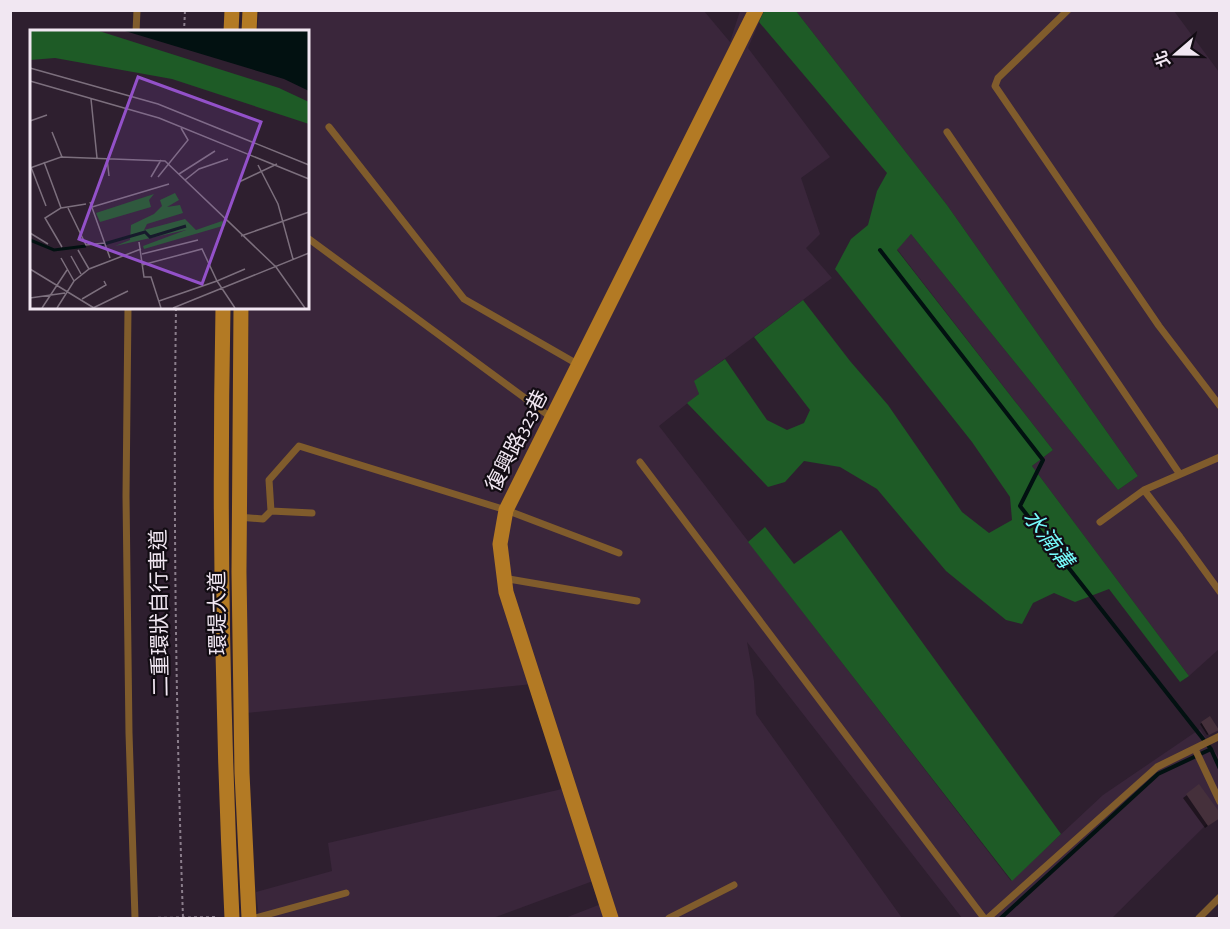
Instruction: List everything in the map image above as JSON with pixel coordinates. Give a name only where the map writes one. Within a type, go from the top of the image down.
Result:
[{"type":"street","points":[[231,30],[232,10]]},
{"type":"street","points":[[249,10],[249,30]]},
{"type":"street","name":"復興路323巷","points":[[611,918],[503,578],[500,543],[506,510],[756,10]]},
{"type":"street","name":"環堤大道","points":[[223,309],[222,694],[228,918]]},
{"type":"street","name":"環堤大道","points":[[241,309],[238,517],[242,773],[249,918]]},
{"type":"lane","points":[[136,30],[137,10]]},
{"type":"lane","points":[[1068,10],[998,78],[995,86],[1159,326],[1220,406]]},
{"type":"lane","points":[[329,128],[464,299],[579,365]]},
{"type":"lane","points":[[947,132],[1179,473]]},
{"type":"lane","points":[[309,239],[552,418]]},
{"type":"lane","points":[[128,309],[126,496],[129,733],[135,918]]},
{"type":"lane","points":[[271,511],[269,480],[299,446],[506,510],[619,554]]},
{"type":"lane","points":[[1100,522],[1144,490],[1220,457]]},
{"type":"lane","points":[[640,462],[986,918],[1157,766],[1220,736]]},
{"type":"lane","points":[[1144,490],[1220,592]]},
{"type":"lane","points":[[238,517],[263,519],[271,511],[312,513]]},
{"type":"lane","points":[[503,578],[637,601]]},
{"type":"lane","points":[[1195,749],[1220,802]]},
{"type":"lane","points":[[669,918],[734,885]]},
{"type":"lane","points":[[255,918],[346,893]]},
{"type":"lane","points":[[1199,918],[1220,897]]},
{"type":"path","points":[[184,30],[185,10]]},
{"type":"path","name":"二重環狀自行車道","points":[[176,309],[174,461],[176,703],[183,918]]},
{"type":"path","points":[[135,918],[228,918]]},
{"type":"shaded area","points":[[259,11],[704,11],[730,42],[740,11],[764,11],[748,48],[830,157],[801,178],[820,234],[806,248],[832,278],[695,381],[699,394],[659,426],[1011,881],[1103,795],[1200,729],[1219,758],[1219,812],[1112,918],[962,918],[747,642],[754,681],[756,714],[902,918],[565,918],[601,904],[593,881],[493,918],[259,918],[256,892],[332,871],[328,843],[562,789],[533,684],[247,713],[246,471],[249,309],[309,309],[309,30],[257,30]]},
{"type":"shaded area","points":[[796,11],[1174,11],[1219,72],[1219,649],[1189,676],[1032,466],[1053,450],[897,249],[911,234],[1118,490],[1138,476],[947,205]]},
{"type":"green space","points":[[764,11],[796,11],[947,205],[1138,476],[1118,490],[911,234],[897,250],[1053,450],[1032,466],[1189,676],[1180,682],[1109,589],[1075,602],[1054,593],[1033,603],[1022,624],[1006,620],[946,571],[877,489],[840,467],[804,461],[785,482],[768,487],[687,403],[699,394],[694,381],[725,359],[767,420],[787,430],[804,423],[810,410],[754,337],[803,300],[850,361],[888,405],[962,512],[989,533],[1012,520],[1010,497],[972,442],[835,269],[851,239],[868,225],[877,191],[887,173],[759,22]]},
{"type":"green space","points":[[765,527],[794,564],[841,530],[1061,834],[1012,881],[748,542]]},
{"type":"building","points":[[1210,716],[1219,730],[1209,735],[1201,722]]},
{"type":"building","points":[[1199,784],[1220,813],[1220,818],[1208,826],[1186,794]]},
{"type":"waterway","name":"水湳溝","points":[[880,250],[1043,460],[1020,506],[1211,749],[1220,769]]},
{"type":"waterway","points":[[1001,918],[1158,774],[1211,749]]}]
